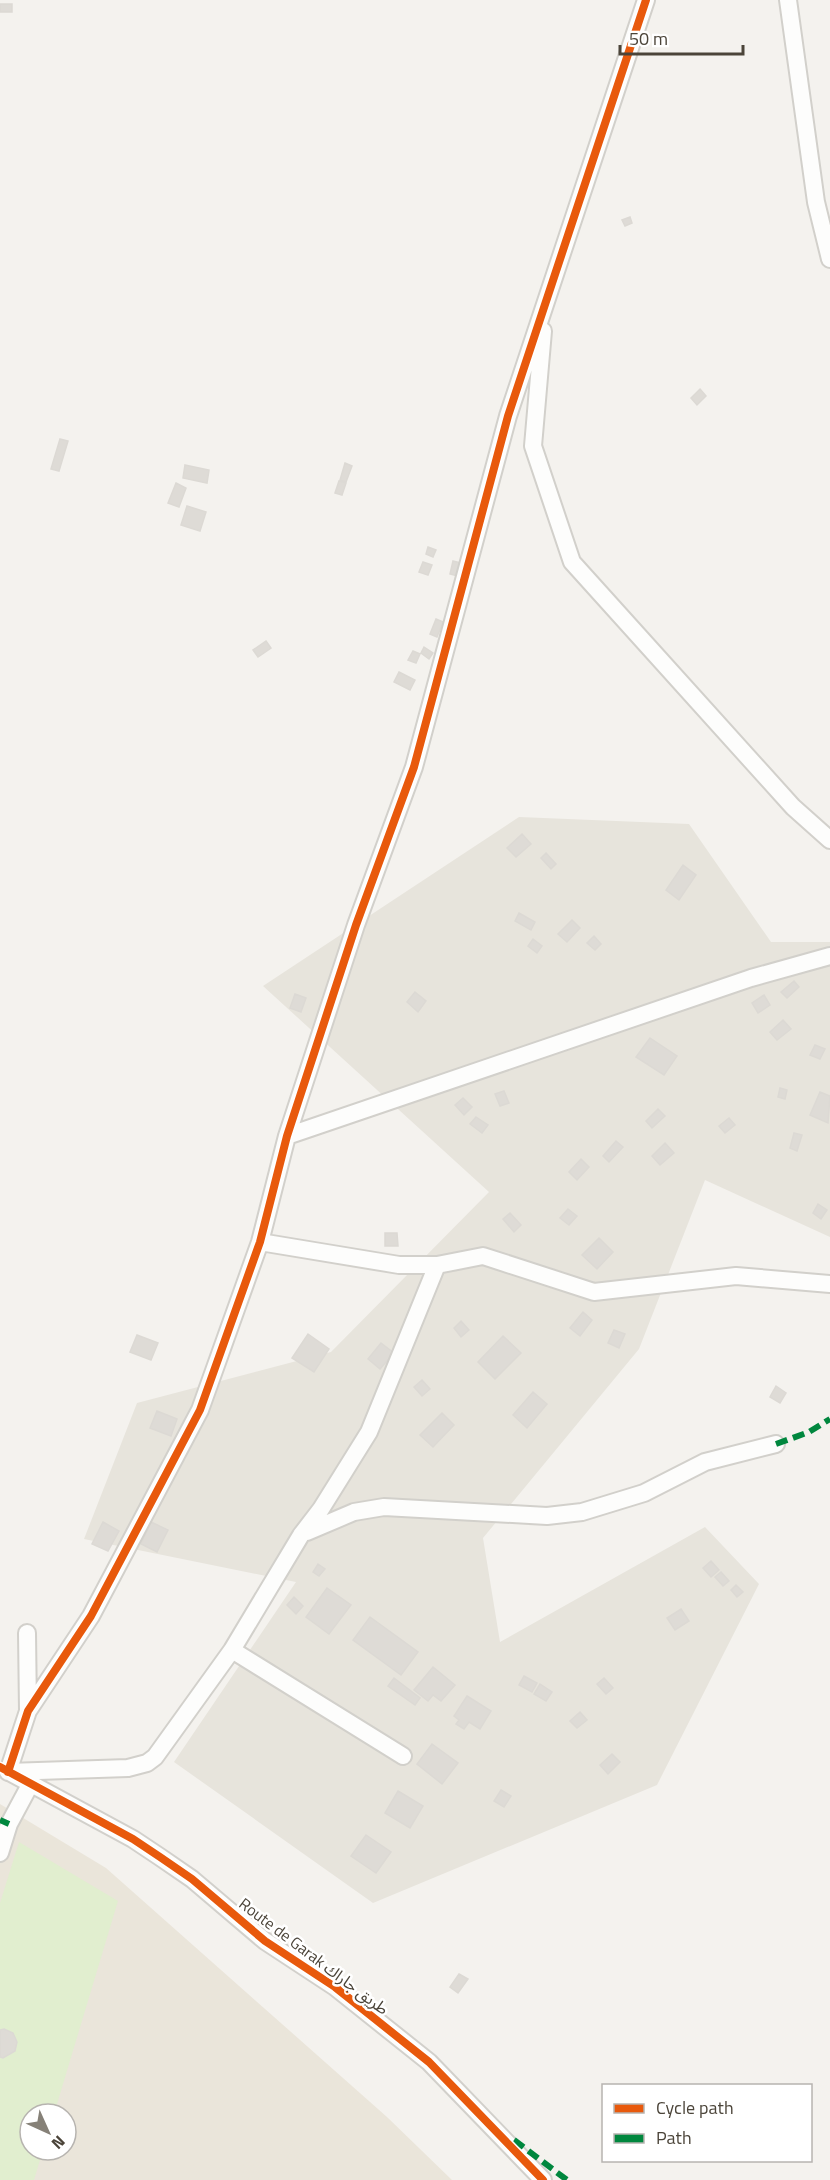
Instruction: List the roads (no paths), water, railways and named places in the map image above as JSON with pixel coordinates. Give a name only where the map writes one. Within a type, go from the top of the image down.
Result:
[{"type":"street","points":[[437,1265],[369,1432],[321,1509],[301,1535],[232,1650],[155,1757],[147,1763],[128,1768],[4,1769],[28,1711],[92,1616],[200,1410],[260,1242],[287,1136],[356,925],[414,768],[508,416],[646,0]]},
{"type":"street","points":[[788,0],[816,202],[830,259]]},
{"type":"street","points":[[546,302],[534,446],[572,562],[793,807],[830,840]]},
{"type":"street","points":[[287,1136],[751,978],[830,956]]},
{"type":"street","points":[[260,1242],[399,1265],[437,1265],[483,1257],[594,1292],[736,1276],[830,1284]]},
{"type":"street","points":[[301,1535],[320,1524],[354,1512],[384,1507],[547,1516],[582,1512],[644,1493],[705,1462],[741,1451],[776,1444]]},
{"type":"street","points":[[27,1633],[28,1711]]},
{"type":"street","points":[[232,1650],[403,1756]]},
{"type":"street","name":"Route de Garak طريق جاراك","points":[[4,1769],[160,1857],[192,1879],[265,1941],[335,1986],[429,2062],[543,2180]]},
{"type":"street","points":[[0,1853],[9,1824],[31,1784]]}]
